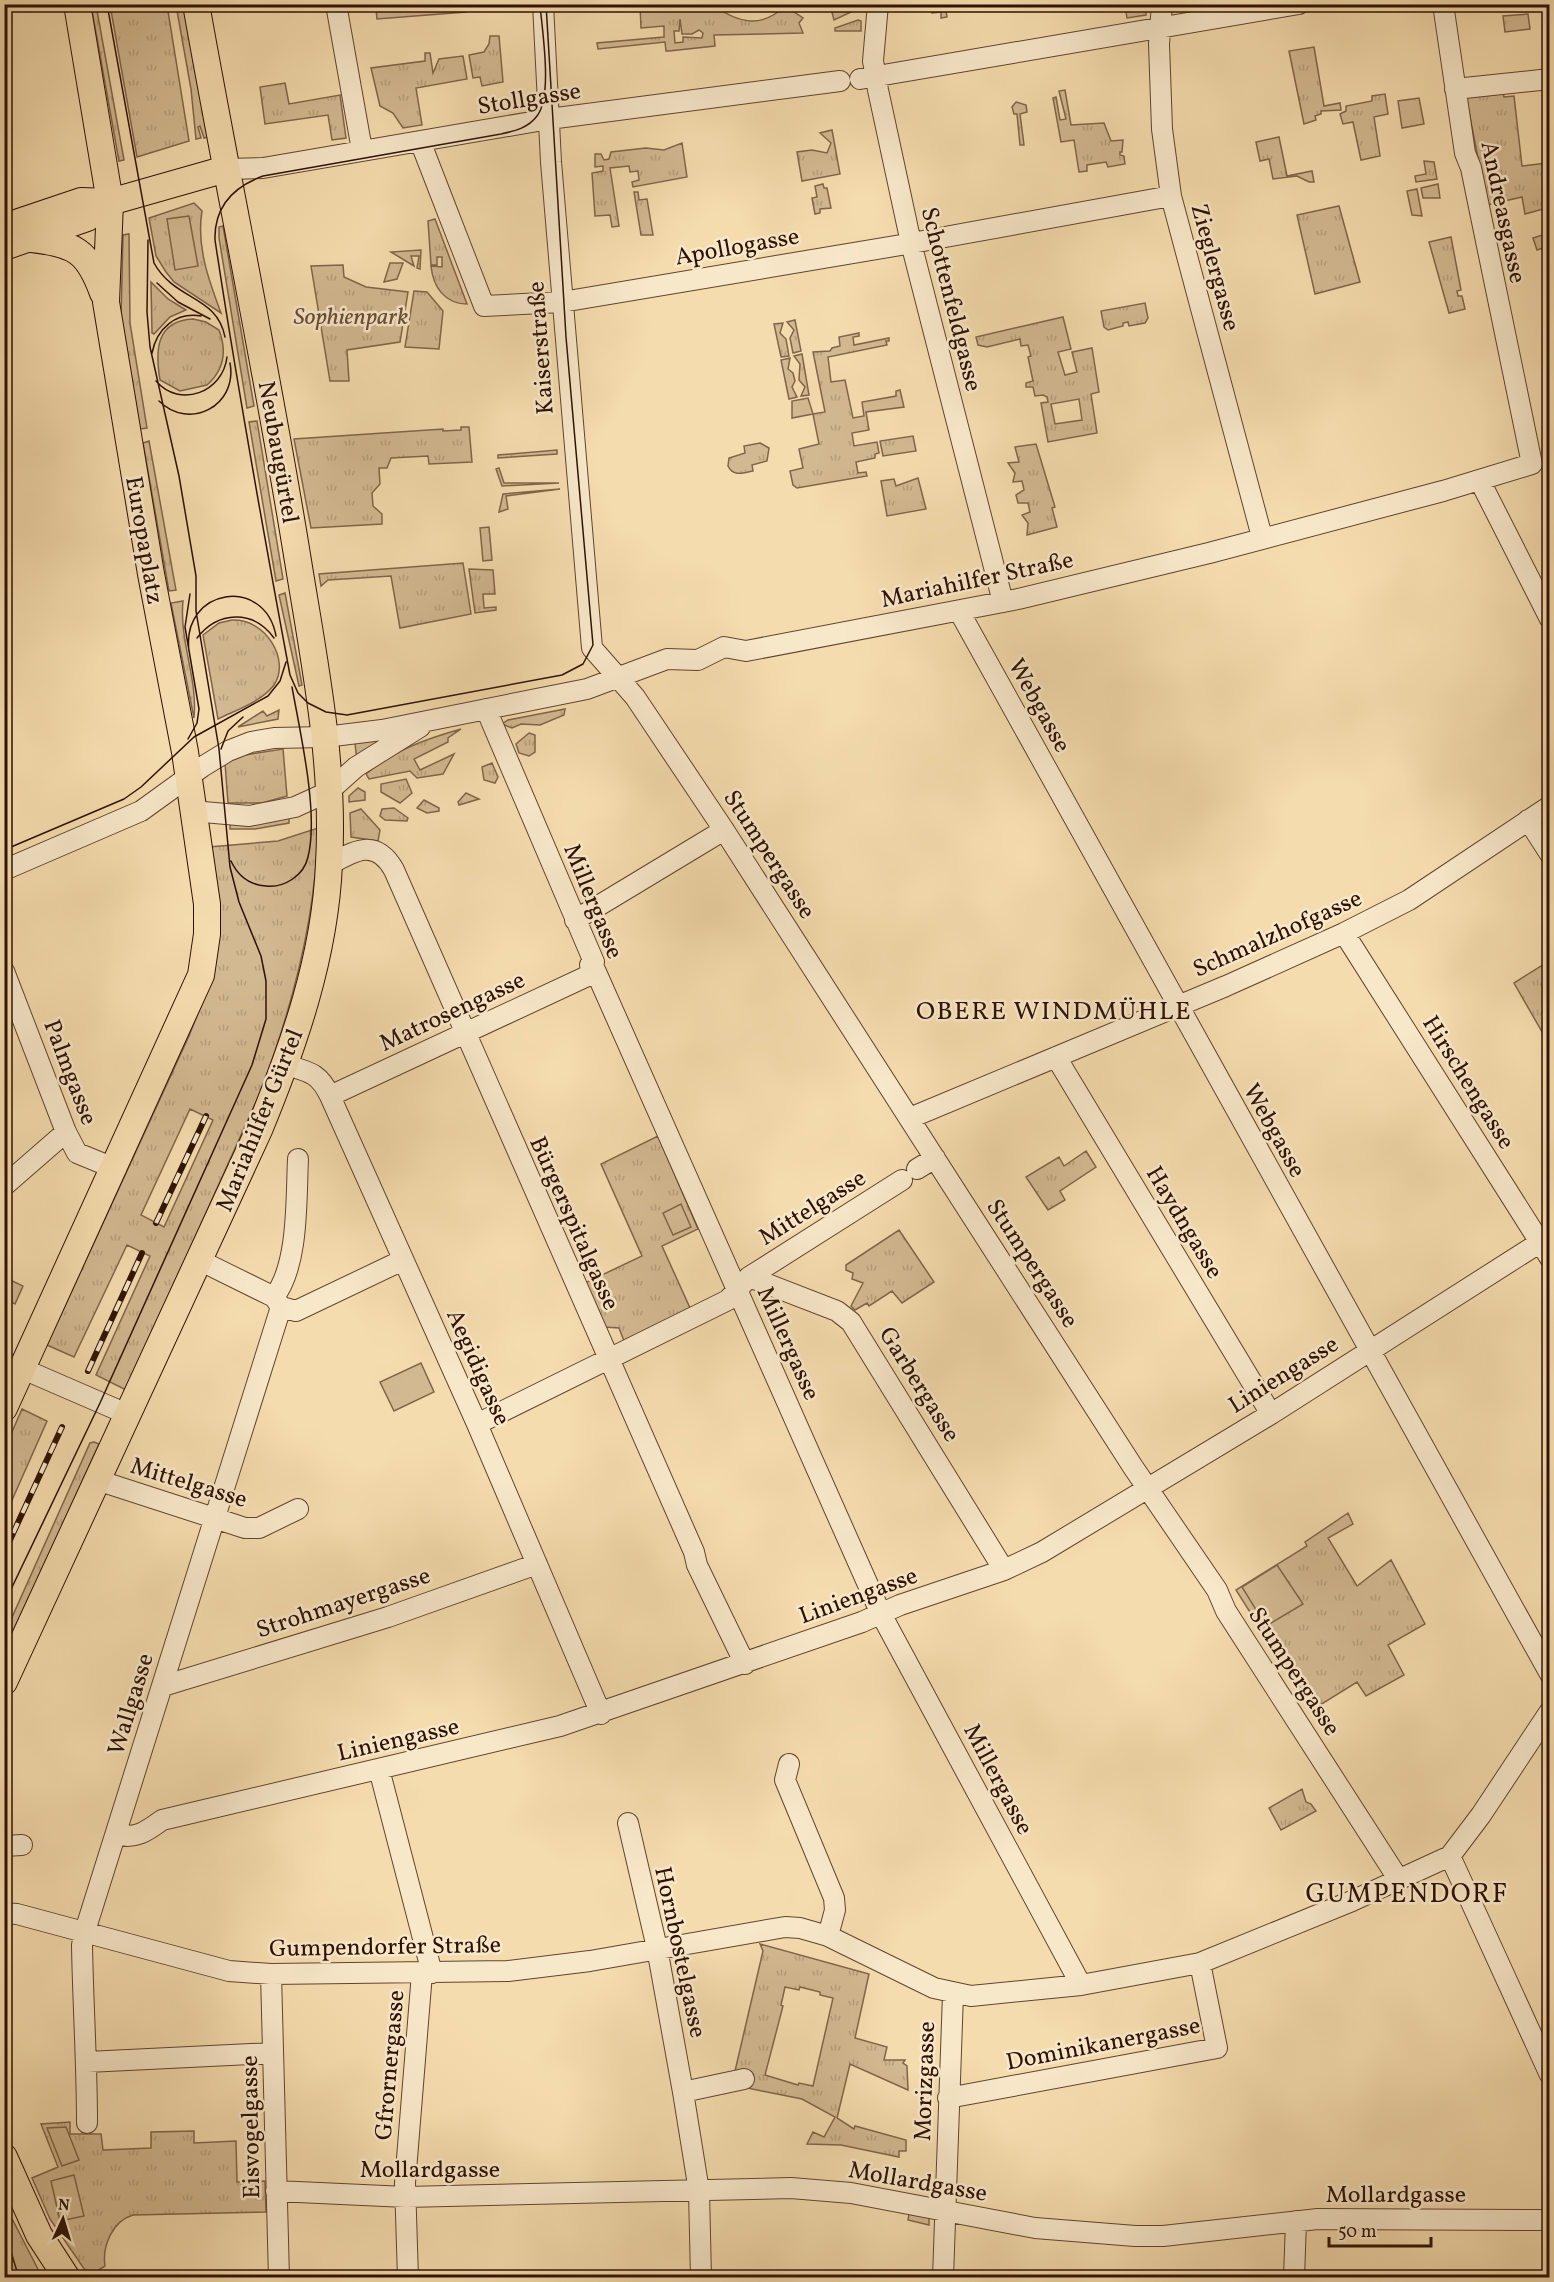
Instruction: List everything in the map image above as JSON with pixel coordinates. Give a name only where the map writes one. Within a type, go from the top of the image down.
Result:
[{"type":"main road","points":[[77,4],[110,202]]},
{"type":"main road","name":"Neubaugürtel","points":[[196,4],[276,432],[325,737]]},
{"type":"main road","points":[[4,227],[81,201],[110,202],[226,169]]},
{"type":"main road","points":[[4,247],[87,218],[110,202]]},
{"type":"main road","name":"Europaplatz","points":[[106,302],[110,202]]},
{"type":"main road","name":"Europaplatz","points":[[29,239],[59,242],[74,248],[94,267],[106,302],[188,777]]},
{"type":"main road","name":"Mariahilfer Gürtel","points":[[4,1682],[199,1260],[286,1065],[316,960],[329,865],[325,737]]},
{"type":"main road","points":[[4,1408],[116,1169],[201,975],[207,934],[207,904],[188,777]]},
{"type":"main road","points":[[4,2157],[39,2235],[56,2265],[67,2277]]},
{"type":"street","points":[[336,4],[362,150]]},
{"type":"street","name":"Kaiserstraße","points":[[543,4],[562,302],[588,625],[592,648],[617,677]]},
{"type":"street","name":"Schottenfeldgasse","points":[[878,4],[873,61],[868,78],[1003,602]]},
{"type":"street","name":"Zieglergasse","points":[[1162,4],[1162,129],[1171,196],[1262,537]]},
{"type":"street","points":[[868,78],[1299,4]]},
{"type":"street","name":"Andreasgasse","points":[[1443,4],[1465,153],[1471,168],[1481,227],[1532,464]]},
{"type":"street","points":[[1455,88],[1550,79]]},
{"type":"street","name":"Stollgasse","points":[[226,169],[263,168],[549,119],[840,81]]},
{"type":"street","name":"Apollogasse","points":[[420,141],[484,306],[562,302],[1171,196]]},
{"type":"street","name":"Mariahilfer Straße","points":[[4,870],[141,811],[228,751],[251,742],[274,738],[325,737],[433,720],[587,689],[667,659],[698,660],[724,647],[746,651],[1003,602],[1480,481],[1532,464]]},
{"type":"street","points":[[1480,481],[1550,619]]},
{"type":"street","name":"Webgasse","points":[[959,611],[1550,1674]]},
{"type":"street","name":"Stumpergasse","points":[[617,677],[635,697],[724,830],[1148,1488],[1217,1590],[1226,1611],[1399,1880]]},
{"type":"street","name":"Millergasse","points":[[486,709],[594,962],[590,966],[596,972],[743,1283],[881,1614],[1081,1985]]},
{"type":"street","name":"Mariahilfer Straße","points":[[192,811],[219,815],[261,815],[289,809],[328,792],[375,754],[433,720]]},
{"type":"street","name":"Schmalzhofgasse","points":[[910,1118],[1344,933],[1409,900],[1550,806]]},
{"type":"street","points":[[1528,820],[1550,854]]},
{"type":"street","points":[[575,920],[724,830]]},
{"type":"street","name":"Bürgerspitalgasse","points":[[329,865],[362,849],[372,850],[388,859],[607,1360],[694,1552],[697,1566],[710,1597],[721,1613],[745,1664]]},
{"type":"street","name":"Hirschengasse","points":[[1344,933],[1546,1245]]},
{"type":"street","name":"Palmgasse","points":[[4,971],[66,1132],[77,1153],[116,1169]]},
{"type":"street","name":"Matrosengasse","points":[[330,1096],[596,972]]},
{"type":"street","name":"Haydngasse","points":[[1056,1057],[1271,1414]]},
{"type":"street","name":"Aegidigasse","points":[[286,1065],[308,1072],[322,1080],[330,1096],[477,1424],[602,1714]]},
{"type":"street","points":[[4,1186],[66,1132]]},
{"type":"street","name":"Mittelgasse","points":[[477,1424],[728,1300],[743,1283],[935,1158]]},
{"type":"street","name":"Wallgasse","points":[[87,2123],[82,1945],[85,1931],[163,1686],[283,1286],[294,1234],[298,1159]]},
{"type":"street","name":"Liniengasse","points":[[116,1834],[125,1837],[142,1834],[162,1820],[379,1770],[602,1714],[1004,1570],[1042,1552],[1271,1414],[1370,1349],[1546,1245]]},
{"type":"street","points":[[199,1260],[296,1311],[403,1260]]},
{"type":"street","name":"Garbergasse","points":[[743,1283],[837,1311],[851,1322],[1004,1570]]},
{"type":"street","points":[[23,1369],[127,1414]]},
{"type":"street","name":"Mittelgasse","points":[[97,1480],[245,1528],[259,1528],[298,1509]]},
{"type":"street","name":"Strohmayergasse","points":[[163,1686],[388,1617],[537,1564]]},
{"type":"street","points":[[953,1994],[996,1995],[1081,1985],[1200,1963],[1399,1880],[1450,1856],[1481,1815],[1550,1711]]},
{"type":"street","points":[[789,1764],[785,1780],[835,1905],[828,1936]]},
{"type":"street","name":"Gfrornergasse","points":[[379,1770],[427,1973],[406,2197],[408,2277]]},
{"type":"street","name":"Hornbostelgasse","points":[[628,1823],[657,1948],[699,2191],[701,2277]]},
{"type":"street","points":[[1450,1856],[1550,2075]]},
{"type":"street","name":"Gumpendorfer Straße","points":[[4,1913],[17,1914],[85,1931],[230,1971],[271,1974],[507,1971],[590,1961],[771,1928],[800,1928],[828,1936],[934,1988],[953,1994]]},
{"type":"street","name":"Dominikanergasse","points":[[948,2098],[1217,2048],[1200,1963]]},
{"type":"street","name":"Eisvogelgasse","points":[[271,1974],[279,2277]]},
{"type":"street","name":"Morizgasse","points":[[944,2277],[953,1994]]},
{"type":"street","points":[[87,2062],[273,2053]]},
{"type":"street","points":[[683,2092],[744,2079]]},
{"type":"street","name":"Mollardgasse","points":[[276,2192],[406,2197],[821,2190],[1062,2232],[1135,2236],[1163,2236],[1296,2221],[1550,2220]]},
{"type":"street","points":[[1294,2277],[1296,2221]]},
{"type":"green space","points":[[386,4],[464,5],[466,12],[377,19],[376,9],[386,7]]},
{"type":"green space","points":[[922,4],[945,5],[947,17],[941,18],[941,12],[932,13],[928,7],[921,10]]},
{"type":"green space","points":[[91,5],[96,5],[124,160],[119,161]]},
{"type":"green space","points":[[110,5],[167,5],[189,141],[137,157]]},
{"type":"green space","points":[[176,5],[184,5],[208,137],[204,138],[200,126],[198,127],[201,138],[196,139],[191,89]]},
{"type":"green space","points":[[640,5],[652,5],[654,8],[664,5],[699,5],[699,10],[707,11],[713,5],[731,16],[749,21],[767,18],[785,6],[803,18],[799,23],[803,33],[714,35],[715,46],[669,51],[666,51],[665,42],[598,49],[597,43],[664,37],[664,26],[641,28]],"holes":[[[680,19],[682,34],[692,34],[699,30],[703,33],[702,38],[683,37],[683,42],[675,43],[674,31],[679,31]]]},
{"type":"green space","points":[[830,5],[843,5],[851,12],[834,20]]},
{"type":"green space","points":[[1125,5],[1146,5],[1146,15],[1127,18]]},
{"type":"green space","points":[[1528,14],[1530,29],[1505,32],[1503,16]]},
{"type":"green space","points":[[861,21],[861,31],[835,31],[835,28]]},
{"type":"green space","points":[[490,36],[499,36],[503,82],[482,86],[480,77],[473,78],[469,55],[484,52],[489,44]]},
{"type":"green space","points":[[1314,47],[1324,106],[1340,103],[1341,110],[1321,111],[1321,114],[1315,116],[1316,120],[1304,124],[1289,51]]},
{"type":"green space","points":[[425,53],[430,53],[433,73],[439,59],[463,56],[467,79],[416,88],[422,125],[403,128],[393,113],[380,106],[371,68],[425,61]]},
{"type":"green space","points":[[285,83],[289,104],[340,95],[346,138],[332,140],[328,115],[265,124],[260,87]]},
{"type":"green space","points":[[1065,90],[1071,125],[1104,123],[1111,141],[1123,140],[1120,155],[1124,156],[1125,164],[1108,167],[1106,162],[1087,165],[1087,171],[1079,172],[1074,140],[1061,142],[1053,98],[1056,97],[1060,120],[1066,119],[1059,91]]},
{"type":"green space","points":[[1503,92],[1504,97],[1514,96],[1522,166],[1547,163],[1549,215],[1543,209],[1525,214],[1522,197],[1487,205],[1466,96]]},
{"type":"green space","points":[[1385,94],[1388,114],[1374,117],[1380,156],[1361,160],[1353,122],[1343,124],[1340,114],[1346,111],[1346,106],[1372,101],[1372,96]]},
{"type":"green space","points":[[1419,98],[1424,124],[1402,128],[1398,101]]},
{"type":"green space","points":[[1016,102],[1026,105],[1027,112],[1020,114],[1024,145],[1020,145],[1017,114],[1014,114],[1012,107]]},
{"type":"green space","points":[[832,130],[840,174],[802,181],[797,152],[812,150],[827,153],[831,143],[820,133]]},
{"type":"green space","points":[[1279,137],[1287,176],[1312,171],[1314,182],[1297,176],[1273,179],[1269,159],[1260,161],[1256,142]]},
{"type":"green space","points":[[682,143],[687,177],[633,187],[632,182],[639,180],[638,171],[630,172],[629,166],[610,168],[619,226],[612,227],[610,215],[595,216],[592,173],[603,171],[603,166],[595,167],[595,154],[601,154],[604,160],[609,159],[611,152],[646,148],[664,150]]},
{"type":"green space","points":[[1424,161],[1434,162],[1437,179],[1416,182],[1415,176],[1426,174]]},
{"type":"green space","points":[[823,184],[824,188],[827,188],[831,208],[820,209],[820,213],[815,214],[812,198],[817,197],[815,186]]},
{"type":"green space","points":[[1438,184],[1440,198],[1423,198],[1421,188]]},
{"type":"green space","points":[[1417,189],[1422,216],[1412,215],[1407,191]]},
{"type":"green space","points":[[634,192],[638,192],[639,200],[647,199],[653,235],[641,235]]},
{"type":"green space","points":[[194,203],[202,211],[202,250],[221,313],[174,282],[156,256],[149,218]]},
{"type":"green space","points":[[1339,206],[1360,282],[1315,294],[1297,215]]},
{"type":"green space","points":[[189,216],[198,266],[175,270],[167,219]]},
{"type":"green space","points":[[435,219],[467,304],[446,298],[434,281],[431,266],[442,267],[442,257],[437,257],[437,265],[431,265],[428,221]]},
{"type":"green space","points":[[223,226],[254,406],[247,408],[219,238],[219,227]]},
{"type":"green space","points":[[1549,233],[1549,246],[1537,250],[1533,238]]},
{"type":"green space","points":[[129,234],[130,323],[147,428],[140,429],[121,318],[123,235]]},
{"type":"green space","points":[[1451,237],[1461,290],[1457,291],[1458,296],[1462,296],[1465,309],[1449,313],[1429,242]]},
{"type":"green space","points":[[421,250],[420,269],[417,268],[419,256],[411,256],[414,266],[391,252]]},
{"type":"green space","points":[[390,263],[403,263],[397,279],[384,282]]},
{"type":"green space","name":"Sophienpark","points":[[343,265],[344,277],[366,287],[408,292],[400,342],[347,350],[349,381],[330,381],[311,266]]},
{"type":"green space","points":[[151,282],[168,299],[186,310],[170,317],[154,334],[152,333]]},
{"type":"green space","points":[[414,291],[427,292],[443,311],[439,349],[405,347]]},
{"type":"green space","points":[[1145,303],[1148,318],[1145,323],[1129,326],[1128,322],[1123,323],[1123,326],[1108,330],[1104,327],[1101,311]]},
{"type":"green space","points":[[1063,317],[1071,349],[1058,352],[1065,375],[1077,372],[1072,352],[1092,348],[1099,392],[1091,394],[1097,433],[1048,442],[1041,403],[1048,402],[1047,397],[1035,396],[1033,387],[1026,387],[1026,383],[1033,381],[1028,345],[1021,346],[1020,339],[987,347],[978,345],[976,337]],"holes":[[[1079,399],[1082,420],[1055,424],[1051,404]]]},
{"type":"green space","points":[[193,319],[206,322],[219,330],[223,345],[222,360],[217,373],[207,385],[180,391],[160,380],[158,348],[165,331],[172,325]]},
{"type":"green space","points":[[795,320],[801,351],[793,353],[790,338],[794,330],[787,322]]},
{"type":"green space","points":[[783,323],[780,333],[786,339],[789,356],[781,357],[774,324]]},
{"type":"green space","points":[[859,333],[859,336],[853,337],[854,345],[889,338],[889,341],[886,341],[887,345],[828,357],[831,382],[845,380],[853,418],[864,416],[862,402],[896,396],[896,391],[900,390],[904,407],[866,412],[869,430],[852,433],[854,446],[877,442],[879,453],[875,454],[875,458],[856,462],[858,473],[866,472],[867,476],[797,488],[793,485],[790,471],[803,468],[799,449],[819,444],[813,414],[825,412],[813,352],[830,351],[840,346],[839,337]]},
{"type":"green space","points":[[802,354],[809,395],[801,396],[805,387],[799,380],[800,364],[794,356]]},
{"type":"green space","points":[[790,358],[788,369],[793,373],[795,381],[792,387],[797,397],[789,399],[781,360]]},
{"type":"green space","points":[[808,398],[813,414],[792,418],[792,401]]},
{"type":"green space","points":[[257,421],[283,579],[276,581],[249,422]]},
{"type":"green space","points":[[461,427],[469,427],[472,462],[429,464],[428,456],[391,458],[387,468],[379,468],[380,484],[372,493],[373,506],[382,514],[382,524],[311,528],[294,439],[443,429],[443,431],[461,430]]},
{"type":"green space","points":[[913,436],[916,451],[883,456],[880,441]]},
{"type":"green space","points":[[149,441],[176,590],[169,591],[143,443]]},
{"type":"green space","points":[[760,443],[769,448],[767,461],[752,465],[753,471],[739,473],[730,469],[729,458],[745,453],[744,446]]},
{"type":"green space","points":[[1036,444],[1055,507],[1052,508],[1057,527],[1027,535],[1028,523],[1022,515],[1030,512],[1028,503],[1018,503],[1016,495],[1024,490],[1022,481],[1013,482],[1015,473],[1008,463],[1019,462],[1015,447]]},
{"type":"green space","points":[[557,450],[557,454],[498,458],[498,455]]},
{"type":"green space","points":[[499,468],[504,483],[559,483],[502,486],[496,469]]},
{"type":"green space","points":[[918,478],[926,509],[887,516],[881,481],[894,479],[896,486]]},
{"type":"green space","points":[[560,489],[506,496],[508,509],[499,512],[503,494]]},
{"type":"green space","points":[[489,527],[492,560],[483,561],[480,528]]},
{"type":"green space","points":[[463,563],[471,614],[400,628],[391,576],[328,580],[321,586],[319,574]]},
{"type":"green space","points":[[469,569],[493,570],[495,594],[483,594],[484,608],[496,607],[496,610],[475,613]]},
{"type":"green space","points":[[285,593],[302,685],[299,686],[279,595]]},
{"type":"green space","points":[[183,601],[182,616],[195,703],[194,718],[171,603]]},
{"type":"green space","points":[[232,620],[244,621],[255,626],[272,642],[279,664],[278,675],[269,691],[248,705],[218,719],[203,635],[219,623]]},
{"type":"green space","points":[[565,709],[564,715],[540,725],[521,724],[512,728],[502,724],[508,720]]},
{"type":"green space","points":[[279,710],[278,719],[238,727],[263,711],[267,716]]},
{"type":"green space","points":[[461,729],[448,738],[448,742],[414,759],[420,770],[454,754],[443,774],[417,778],[410,771],[369,779],[366,774],[388,758],[411,746]]},
{"type":"green space","points":[[529,733],[535,735],[535,752],[529,756],[519,753],[516,744]]},
{"type":"green space","points":[[400,735],[357,762],[355,743]]},
{"type":"green space","points":[[283,749],[287,796],[262,803],[228,803],[225,763],[245,755]]},
{"type":"green space","points":[[492,763],[498,777],[495,783],[484,780],[482,767]]},
{"type":"green space","points":[[406,779],[412,793],[400,803],[381,792],[381,784]]},
{"type":"green space","points":[[358,788],[365,792],[365,800],[349,802],[349,796]]},
{"type":"green space","points":[[466,793],[479,799],[459,805],[458,802]]},
{"type":"green space","points":[[424,800],[439,808],[439,811],[427,813],[417,808]]},
{"type":"green space","points":[[394,808],[408,818],[407,821],[385,820],[380,816],[382,809]]},
{"type":"green space","points":[[361,809],[380,830],[378,841],[351,837],[350,813]]},
{"type":"green space","points":[[289,816],[289,823],[255,829],[230,829],[230,824]]},
{"type":"green space","points":[[318,828],[313,896],[292,996],[260,1093],[126,1390],[96,1375],[150,1256],[127,1245],[74,1357],[47,1345],[189,1036],[213,975],[219,938],[219,906],[209,847],[278,841]],"holes":[[[190,1109],[213,1120],[164,1227],[141,1215]]]},
{"type":"green space","points":[[1549,961],[1549,1044],[1514,983]]},
{"type":"green space","points":[[658,1136],[698,1229],[662,1246],[690,1308],[624,1341],[619,1328],[604,1327],[585,1283],[642,1256],[601,1164]]},
{"type":"green space","points":[[1086,1151],[1096,1167],[1060,1191],[1065,1200],[1048,1210],[1026,1177],[1059,1157],[1064,1166]]},
{"type":"green space","points":[[681,1204],[691,1227],[673,1235],[663,1213]]},
{"type":"green space","points":[[899,1230],[934,1282],[902,1303],[892,1291],[869,1306],[867,1303],[855,1310],[851,1306],[863,1283],[852,1279],[853,1273],[846,1270],[846,1265]]},
{"type":"green space","points":[[4,1277],[23,1286],[15,1304],[5,1299]]},
{"type":"green space","points":[[421,1363],[434,1392],[394,1411],[380,1382]]},
{"type":"green space","points":[[22,1409],[47,1421],[5,1516],[5,1448]]},
{"type":"green space","points":[[90,1443],[99,1444],[5,1651],[5,1633]]},
{"type":"green space","points":[[1348,1513],[1353,1524],[1328,1538],[1357,1586],[1391,1560],[1425,1624],[1388,1645],[1404,1675],[1366,1696],[1357,1682],[1312,1710],[1236,1590],[1307,1546],[1305,1542]]},
{"type":"green space","points":[[1277,1565],[1303,1604],[1266,1626],[1242,1587]]},
{"type":"green space","points":[[1302,1789],[1306,1802],[1311,1804],[1316,1811],[1281,1830],[1269,1808]]},
{"type":"green space","points":[[760,1944],[869,1974],[855,2038],[887,2047],[884,2060],[905,2060],[903,2063],[907,2066],[908,2090],[850,2064],[837,2118],[854,2129],[855,2126],[906,2140],[906,2151],[899,2151],[899,2157],[841,2145],[807,2144],[813,2132],[824,2137],[835,2117],[802,2099],[747,2088],[746,2070],[735,2071],[763,1951]],"holes":[[[785,1987],[799,1990],[800,1987],[833,1998],[813,2086],[799,2083],[798,2085],[765,2075],[783,2006],[781,2005]]]},
{"type":"green space","points":[[70,2122],[70,2134],[101,2134],[103,2150],[151,2148],[151,2132],[194,2131],[194,2143],[236,2141],[237,2182],[265,2181],[266,2212],[133,2215],[120,2223],[110,2235],[105,2250],[105,2266],[89,2276],[50,2219],[32,2178],[58,2167],[41,2124]]},
{"type":"green space","points":[[66,2127],[79,2160],[62,2166],[47,2128]]},
{"type":"green space","points":[[74,2175],[84,2216],[60,2221],[51,2181]]},
{"type":"green space","points":[[5,2205],[42,2277],[5,2277]]},
{"type":"green space","points":[[909,2214],[929,2217],[929,2225],[908,2220]]},
{"type":"tram line","points":[[107,4],[154,263],[173,285],[205,305],[213,313],[221,323],[225,337]]},
{"type":"tram line","points":[[540,4],[546,78],[542,106],[530,123],[501,134],[263,176],[234,192],[227,199],[218,217],[215,240],[223,294],[290,675],[298,693],[308,703],[326,712],[347,715],[562,675],[583,664],[593,645],[566,337],[546,4]]},
{"type":"tram line","points":[[4,1604],[100,1403],[252,1065],[266,1019],[266,981],[261,956],[239,902],[230,867],[219,749],[196,611],[196,576],[179,476],[150,347],[147,312],[148,240]]},
{"type":"tram line","points":[[157,283],[178,302],[210,319]]},
{"type":"tram line","points":[[152,353],[158,336],[169,324],[176,319],[192,315],[201,316]]},
{"type":"tram line","points":[[156,381],[177,394],[199,393],[218,379],[227,357]]},
{"type":"tram line","points":[[159,401],[171,410],[184,414],[209,409],[219,402],[226,391],[230,378],[230,363]]},
{"type":"tram line","points":[[188,739],[197,723],[199,709],[185,627],[190,594]]},
{"type":"tram line","points":[[189,651],[190,630],[198,614],[210,602],[225,597],[242,597],[257,604],[269,617],[276,636]]},
{"type":"tram line","points":[[197,638],[215,623],[225,618],[236,617],[256,622],[274,638]]},
{"type":"tram line","points":[[4,850],[124,799],[141,787],[194,737],[268,696],[280,681],[286,662]]},
{"type":"tram line","points":[[231,861],[245,879],[266,886],[280,885],[293,879],[306,863],[311,839],[310,796],[292,687]]},
{"type":"tram line","points":[[221,749],[228,731],[243,717]]},
{"type":"tram line","points":[[4,2229],[19,2278]]},
{"type":"railway","points":[[156,1223],[206,1116]]},
{"type":"railway","points":[[88,1371],[142,1253]]},
{"type":"railway","points":[[4,1553],[62,1427]]},
{"type":"district","name":"OBERE WINDMÜHLE","points":[[1054,1010]]},
{"type":"district","name":"GUMPENDORF","points":[[1407,1893]]}]
